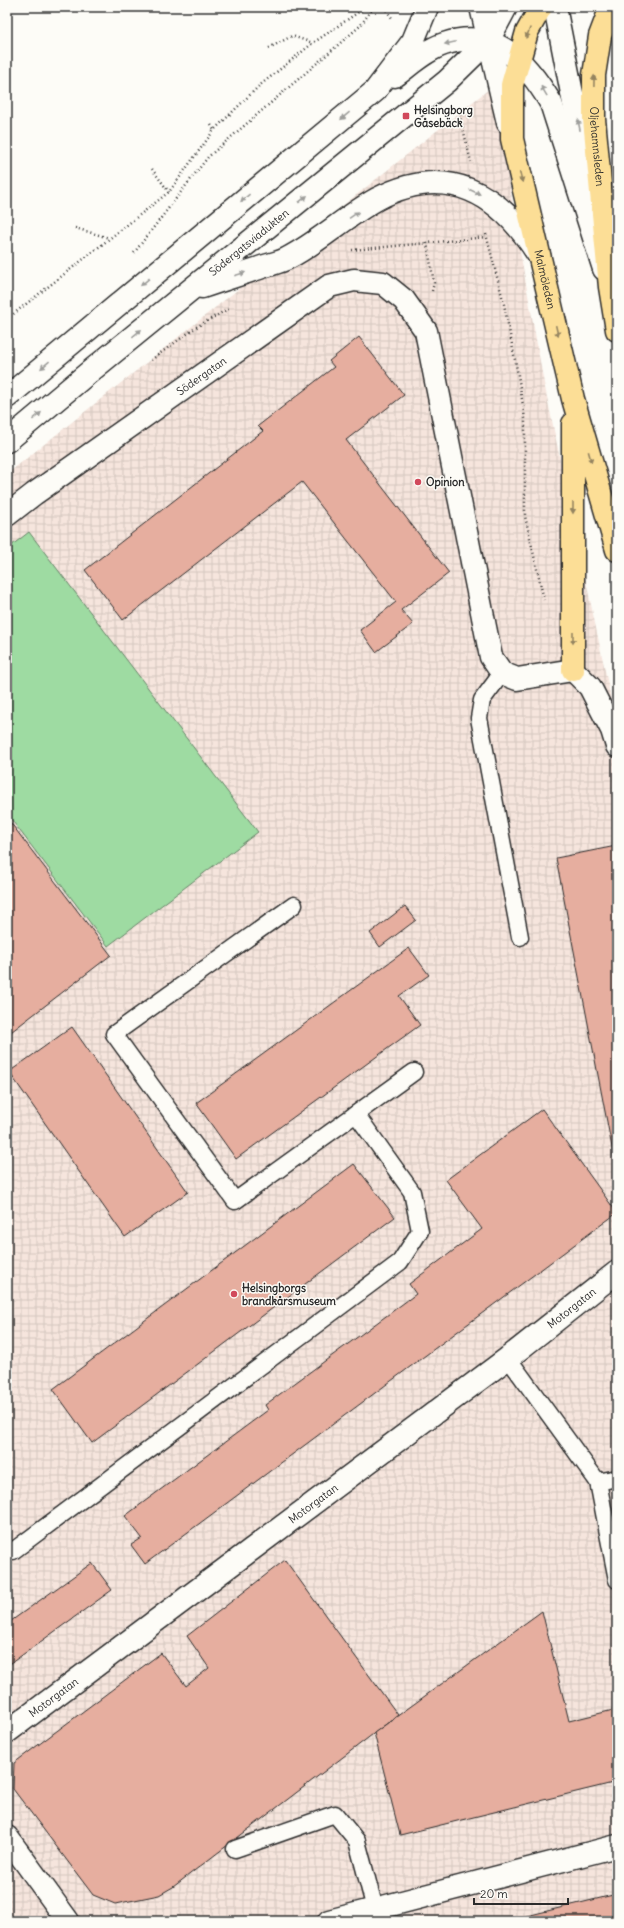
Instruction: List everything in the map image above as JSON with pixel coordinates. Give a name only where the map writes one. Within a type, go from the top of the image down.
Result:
[{"type":"highway","points":[[512,139],[512,85],[527,32],[541,7]]},
{"type":"highway","name":"Oljehamnsleden","points":[[610,287],[594,119],[594,75],[600,36],[611,7]]},
{"type":"highway","name":"Malmöleden","points":[[512,139],[573,399],[617,550]]},
{"type":"highway","points":[[610,287],[617,330]]},
{"type":"highway","points":[[573,399],[573,670]]},
{"type":"main road","points":[[375,91],[413,41],[427,7]]},
{"type":"main road","name":"Malmöleden","points":[[481,7],[512,139]]},
{"type":"main road","name":"Södergatsviadukten","points":[[7,441],[447,82],[488,41],[506,7]]},
{"type":"main road","points":[[554,7],[610,287]]},
{"type":"main road","points":[[7,397],[375,91],[424,54],[444,44],[464,40],[488,41],[506,49],[519,60],[536,79],[551,103],[610,287]]},
{"type":"main road","points":[[189,291],[288,258],[376,200],[398,190],[425,184],[444,183],[459,185],[478,192],[510,218],[523,232],[541,260]]},
{"type":"main road","name":"Södergatan","points":[[7,515],[34,494],[328,286],[354,280],[382,283],[404,300],[426,331]]},
{"type":"main road","points":[[426,331],[491,658],[502,673],[517,679],[573,670],[590,687],[612,730],[617,746]]},
{"type":"main road","name":"Motorgatan","points":[[7,1732],[508,1358],[617,1272]]},
{"type":"main road","points":[[7,1837],[68,1921]]},
{"type":"main road","points":[[329,1921],[617,1846]]},
{"type":"lane","points":[[502,673],[482,700],[478,718],[520,937]]},
{"type":"lane","points":[[294,904],[114,1034],[235,1201],[414,1072]]},
{"type":"lane","points":[[7,1550],[12,1551],[400,1262],[420,1231],[412,1192],[356,1114]]},
{"type":"lane","points":[[508,1358],[598,1482],[617,1580]]},
{"type":"lane","points":[[598,1482],[617,1478]]},
{"type":"lane","points":[[235,1849],[335,1814],[357,1841],[375,1909]]},
{"type":"path","points":[[7,319],[169,192],[214,130],[259,86],[313,43],[366,7]]},
{"type":"path","points":[[128,258],[208,157],[360,26],[374,7]]},
{"type":"path","points":[[384,7],[397,25],[413,41]]},
{"type":"path","points":[[269,48],[292,36],[313,43]]},
{"type":"path","points":[[447,82],[457,104],[478,192],[486,237],[504,304],[518,375],[525,418],[525,516],[545,607]]},
{"type":"path","points":[[211,125],[214,130]]},
{"type":"path","points":[[152,169],[169,192]]},
{"type":"path","points":[[75,228],[110,238]]},
{"type":"path","points":[[349,250],[486,237]]},
{"type":"path","points":[[426,331],[434,283],[427,243]]},
{"type":"path","points":[[147,363],[198,326],[232,308]]},
{"type":"shaded area","points":[[494,85],[520,251],[544,383],[617,727],[617,1921],[7,1921],[7,474]]},
{"type":"green space","points":[[29,532],[258,832],[108,946],[7,814],[7,549]]},
{"type":"building","points":[[359,337],[404,395],[346,440],[449,573],[401,610],[413,624],[376,652],[360,630],[396,602],[302,482],[123,620],[85,570],[263,431],[258,426],[334,367],[329,361]]},
{"type":"building","points":[[7,818],[111,955],[7,1035]]},
{"type":"building","points":[[616,846],[617,1158],[614,1158],[556,858]]},
{"type":"building","points":[[405,906],[416,920],[380,947],[370,933]]},
{"type":"building","points":[[409,948],[429,975],[399,996],[420,1025],[236,1159],[196,1103]]},
{"type":"building","points":[[72,1027],[188,1192],[125,1237],[9,1072]]},
{"type":"building","points":[[542,1109],[617,1213],[145,1564],[131,1545],[142,1538],[125,1516],[268,1410],[265,1405],[416,1294],[409,1284],[482,1229],[446,1180]]},
{"type":"building","points":[[354,1164],[395,1217],[92,1443],[53,1389]]},
{"type":"building","points":[[285,1560],[398,1715],[173,1887],[159,1895],[115,1904],[93,1895],[13,1789],[14,1763],[161,1653],[186,1686],[209,1668],[187,1636]]},
{"type":"building","points":[[92,1563],[112,1590],[7,1666],[7,1616],[11,1621]]},
{"type":"building","points":[[542,1611],[569,1721],[617,1709],[617,1782],[400,1835],[374,1733]]},
{"type":"building","points":[[617,1894],[617,1921],[506,1921]]},
{"type":"place","name":"Helsingborg Gåsebäck","points":[[406,116]]},
{"type":"place","name":"Opinion","points":[[418,482]]},
{"type":"place","name":"Helsingborgs brandkårsmuseum","points":[[234,1294]]}]
